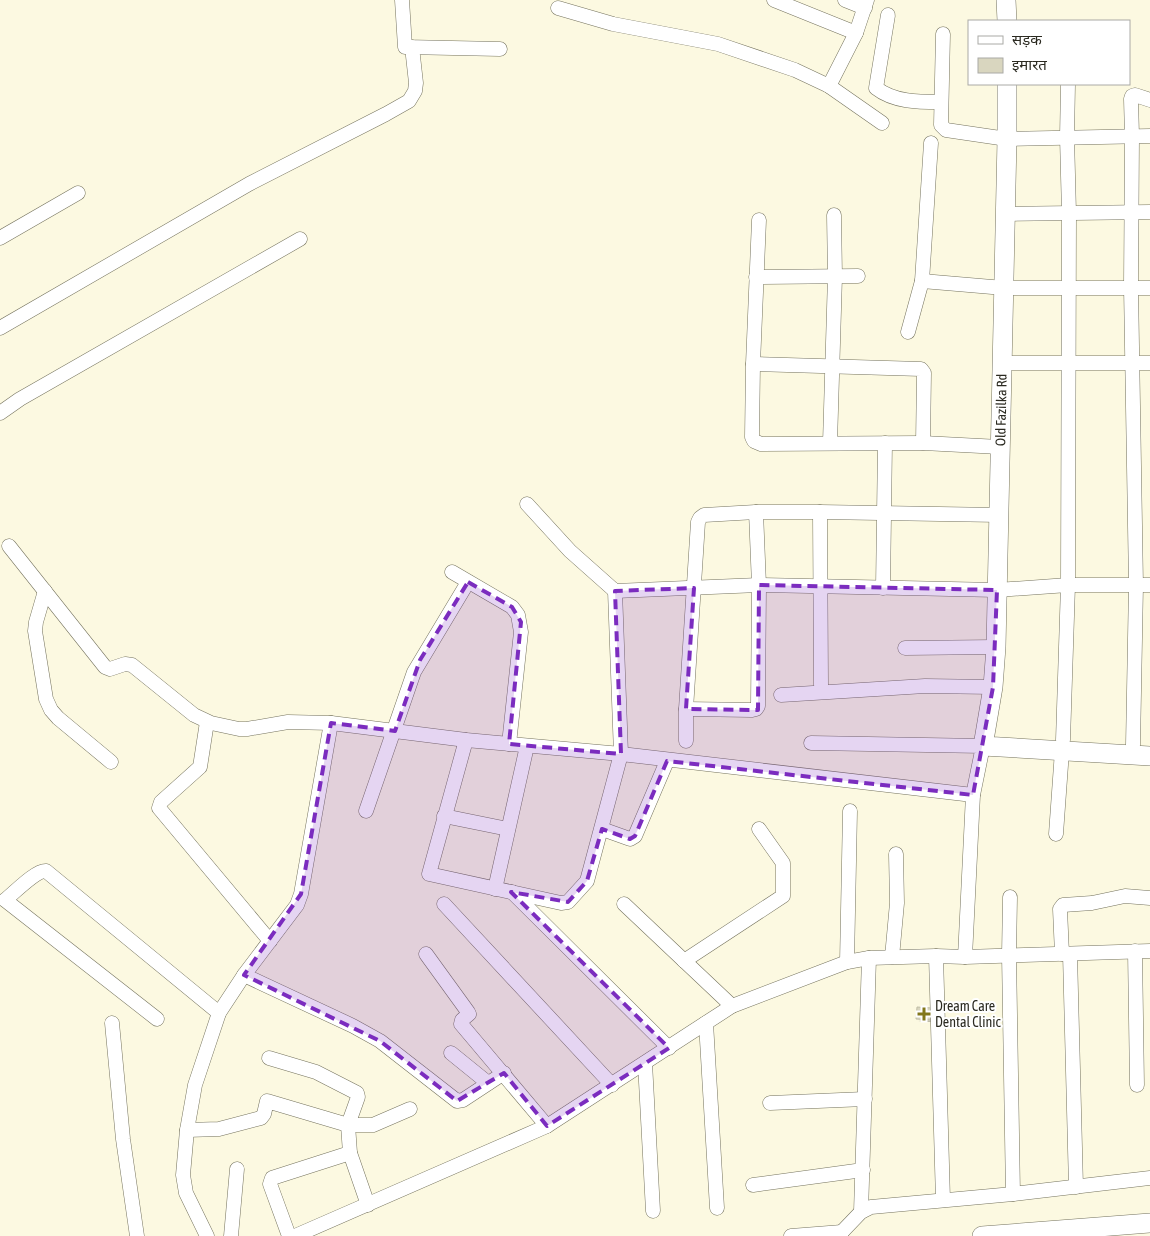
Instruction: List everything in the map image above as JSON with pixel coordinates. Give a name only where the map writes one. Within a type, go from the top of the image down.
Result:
[{"type":"main road","name":"Old Fazilka Rd","points":[[984,740],[993,687],[996,647],[1006,214],[1007,85]]},
{"type":"main road","points":[[984,740],[1131,747],[1150,756]]},
{"type":"main road","points":[[982,1236],[1150,1223]]},
{"type":"street","points":[[402,0],[404,46],[500,49]]},
{"type":"street","points":[[774,0],[856,33]]},
{"type":"street","points":[[829,86],[856,33],[866,4],[846,0]]},
{"type":"street","points":[[558,8],[613,24],[718,44],[795,70],[829,86],[882,123]]},
{"type":"street","points":[[888,15],[876,88],[889,96],[900,99],[919,102],[940,102]]},
{"type":"street","points":[[943,34],[940,125],[946,130],[1007,139],[1150,136]]},
{"type":"street","points":[[0,328],[250,184],[409,101],[415,92],[416,83],[412,47]]},
{"type":"street","points":[[1056,834],[1063,745],[1068,585],[1068,85]]},
{"type":"street","points":[[1131,747],[1143,585],[1131,287],[1132,96],[1135,95],[1150,100]]},
{"type":"street","points":[[908,332],[922,281],[930,143]]},
{"type":"street","points":[[0,238],[78,193]]},
{"type":"street","points":[[1006,214],[1150,212]]},
{"type":"street","points":[[830,444],[835,276],[834,215]]},
{"type":"street","points":[[759,220],[753,364],[752,437],[754,440],[761,444],[923,444],[1000,447]]},
{"type":"street","points":[[0,413],[20,399],[300,239]]},
{"type":"street","points":[[756,277],[858,276]]},
{"type":"street","points":[[922,281],[1004,288],[1150,288]]},
{"type":"street","points":[[1002,363],[1150,363]]},
{"type":"street","points":[[753,364],[922,369],[924,373],[923,444]]},
{"type":"street","points":[[883,588],[885,444]]},
{"type":"street","points":[[527,504],[570,551],[615,591],[759,585],[997,590],[1068,585],[1143,585]]},
{"type":"street","points":[[686,741],[686,708],[698,522],[704,515],[756,512],[820,512],[999,515]]},
{"type":"street","points":[[686,708],[752,710],[758,706],[759,585],[756,512]]},
{"type":"street","points":[[820,512],[821,685]]},
{"type":"street","points":[[9,546],[105,667],[110,669],[125,664],[132,665],[194,715],[207,722],[247,729],[288,722],[331,723],[466,740],[621,754],[667,761],[973,795]]},
{"type":"street","points":[[452,572],[512,607],[518,614],[521,622],[509,744]]},
{"type":"street","points":[[366,811],[414,672],[468,582]]},
{"type":"street","points":[[466,740],[429,874],[561,903],[568,902],[587,881],[621,754],[615,591]]},
{"type":"street","points":[[45,592],[35,631],[46,699],[50,710],[112,762]]},
{"type":"street","points":[[905,648],[996,647]]},
{"type":"street","points":[[781,695],[925,686],[993,687]]},
{"type":"street","points":[[207,722],[200,767],[161,802],[159,808],[270,941]]},
{"type":"street","points":[[207,1236],[182,1176],[187,1130],[196,1085],[219,1013],[244,975],[297,905],[301,894],[331,723]]},
{"type":"street","points":[[811,742],[984,740],[973,795],[965,957]]},
{"type":"street","points":[[495,889],[527,746]]},
{"type":"street","points":[[602,830],[630,839],[635,836],[667,761]]},
{"type":"street","points":[[847,962],[850,810]]},
{"type":"street","points":[[444,816],[508,829]]},
{"type":"street","points":[[684,961],[783,896],[783,863],[759,830]]},
{"type":"street","points":[[892,957],[897,904],[896,854]]},
{"type":"street","points":[[157,1019],[3,898],[34,876],[42,871],[46,871],[219,1013]]},
{"type":"street","points":[[511,892],[669,1048]]},
{"type":"street","points":[[1076,1187],[1066,954],[1060,909],[1063,905],[1092,904],[1125,896],[1150,898]]},
{"type":"street","points":[[1010,897],[1013,1194]]},
{"type":"street","points":[[444,904],[612,1085]]},
{"type":"street","points":[[624,904],[732,1006]]},
{"type":"street","points":[[1135,951],[1137,1085]]},
{"type":"street","points":[[295,1236],[368,1206],[547,1126],[732,1006],[847,962],[869,958],[892,957],[965,957],[1150,951]]},
{"type":"street","points":[[426,954],[469,1014],[462,1020],[461,1024],[547,1126]]},
{"type":"street","points":[[936,956],[943,1200]]},
{"type":"street","points":[[861,1212],[869,958]]},
{"type":"street","points":[[244,975],[367,1034],[458,1101],[504,1073]]},
{"type":"street","points":[[112,1023],[123,1140],[137,1236]]},
{"type":"street","points":[[706,1023],[718,1208]]},
{"type":"street","points":[[450,1053],[488,1083]]},
{"type":"street","points":[[270,1058],[316,1072],[357,1093],[358,1097],[348,1125],[350,1153],[368,1206]]},
{"type":"street","points":[[645,1063],[653,1211]]},
{"type":"street","points":[[770,1103],[865,1099]]},
{"type":"street","points":[[187,1130],[219,1129],[261,1118],[267,1101],[348,1125],[373,1125],[410,1109]]},
{"type":"street","points":[[288,1236],[270,1184],[272,1178],[350,1153]]},
{"type":"street","points":[[231,1236],[237,1169]]},
{"type":"street","points":[[753,1185],[862,1170]]},
{"type":"street","points":[[792,1236],[840,1234],[861,1212],[871,1207],[1013,1194],[1150,1178]]},
{"type":"highlighted area","points":[[468,582],[512,607],[521,622],[509,744],[621,754],[615,591],[694,588],[686,709],[758,710],[759,585],[997,590],[993,687],[973,795],[667,761],[635,836],[630,839],[602,829],[587,881],[568,902],[511,892],[669,1048],[547,1126],[504,1073],[457,1101],[380,1041],[244,975],[301,894],[331,723],[395,731],[420,660]]},
{"type":"building","points":[[917,1007],[932,1008],[931,1020],[916,1019]]},
{"type":"place","name":"Dream Care Dental Clinic","points":[[924,1014]]}]
